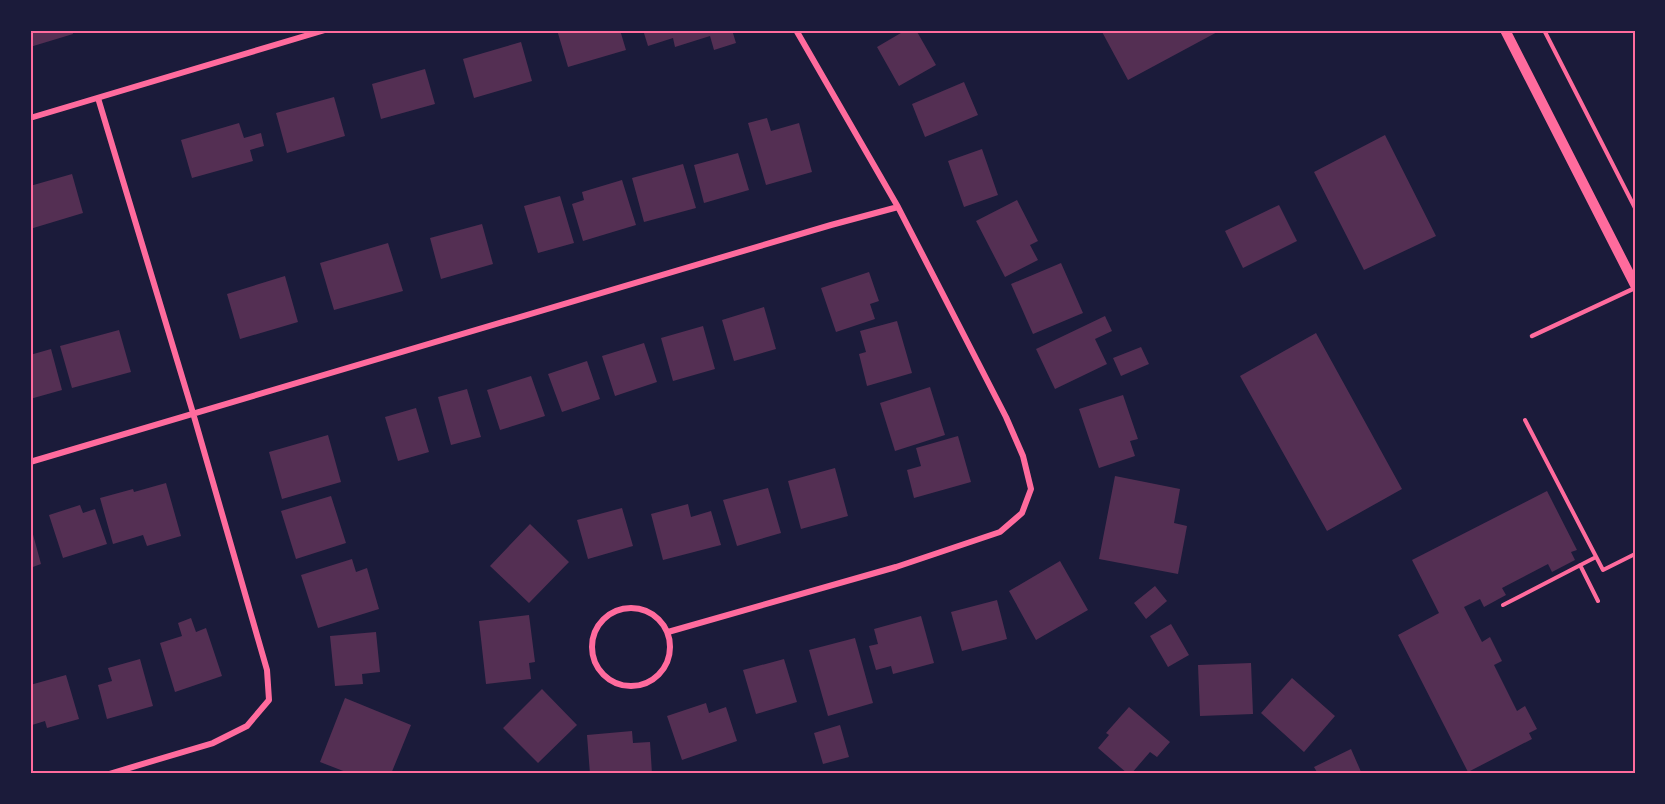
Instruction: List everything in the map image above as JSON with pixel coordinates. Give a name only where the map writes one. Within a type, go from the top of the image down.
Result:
[{"type":"street","points":[[30,118],[325,30]]},
{"type":"street","points":[[668,632],[897,567],[1000,532],[1022,513],[1031,489],[1023,456],[1006,417],[898,207],[796,30]]},
{"type":"street","points":[[1505,30],[1635,286]]},
{"type":"street","points":[[98,98],[193,413],[267,670],[269,700],[247,726],[213,743],[110,774]]},
{"type":"street","points":[[30,462],[898,207]]},
{"type":"street","points":[[626,608],[639,608],[656,617],[668,632],[669,658],[654,679],[643,684],[630,686],[618,684],[606,677],[598,668],[593,656],[592,643],[596,630],[603,620],[614,612],[626,608]]},
{"type":"lane","points":[[1532,336],[1635,286]]},
{"type":"path","points":[[1544,30],[1635,208]]},
{"type":"path","points":[[1525,420],[1603,570],[1635,554]]},
{"type":"path","points":[[1503,605],[1596,557]]},
{"type":"path","points":[[1580,565],[1598,601]]},
{"type":"building","points":[[30,30],[72,30],[73,34],[30,47]]},
{"type":"building","points":[[557,30],[620,30],[626,50],[568,67]]},
{"type":"building","points":[[643,30],[732,30],[736,43],[714,50],[710,36],[675,47],[673,38],[648,46]]},
{"type":"building","points":[[906,30],[916,30],[936,65],[899,86],[877,47]]},
{"type":"building","points":[[1101,30],[1221,30],[1128,80]]},
{"type":"building","points":[[521,42],[532,81],[474,98],[463,59]]},
{"type":"building","points":[[425,69],[435,104],[381,119],[372,84]]},
{"type":"building","points":[[964,82],[978,115],[925,137],[912,104]]},
{"type":"building","points":[[334,97],[345,136],[287,153],[276,113]]},
{"type":"building","points":[[767,118],[771,131],[799,123],[812,172],[766,185],[748,123]]},
{"type":"building","points":[[239,123],[244,138],[261,133],[264,146],[250,150],[253,161],[192,178],[181,140]]},
{"type":"building","points":[[1385,135],[1436,236],[1364,270],[1314,172]]},
{"type":"building","points":[[982,149],[998,195],[964,207],[948,161]]},
{"type":"building","points":[[738,153],[749,190],[704,203],[694,165]]},
{"type":"building","points":[[683,164],[696,208],[644,222],[632,178]]},
{"type":"building","points":[[72,174],[83,213],[30,229],[30,186]]},
{"type":"building","points":[[622,180],[636,225],[583,241],[572,204],[584,200],[582,192]]},
{"type":"building","points":[[560,196],[574,243],[538,253],[524,206]]},
{"type":"building","points":[[1017,200],[1038,241],[1030,245],[1038,260],[1005,277],[976,221]]},
{"type":"building","points":[[1279,205],[1297,241],[1243,268],[1225,231]]},
{"type":"building","points":[[482,224],[493,264],[441,279],[430,238]]},
{"type":"building","points":[[388,243],[403,291],[334,310],[320,263]]},
{"type":"building","points":[[1061,263],[1083,313],[1033,334],[1011,284]]},
{"type":"building","points":[[869,272],[879,301],[870,304],[875,319],[836,332],[821,288]]},
{"type":"building","points":[[285,276],[298,322],[240,339],[227,294]]},
{"type":"building","points":[[764,307],[776,349],[734,361],[722,320]]},
{"type":"building","points":[[1105,316],[1112,331],[1095,339],[1107,364],[1055,389],[1036,349]]},
{"type":"building","points":[[897,321],[912,373],[867,386],[859,354],[866,352],[860,331]]},
{"type":"building","points":[[703,326],[715,369],[673,381],[661,338]]},
{"type":"building","points":[[119,330],[131,372],[72,388],[60,346]]},
{"type":"building","points":[[1316,333],[1402,489],[1327,531],[1240,376]]},
{"type":"building","points":[[644,343],[657,382],[615,396],[602,356]]},
{"type":"building","points":[[1141,347],[1149,364],[1121,376],[1113,358]]},
{"type":"building","points":[[51,349],[62,390],[30,399],[30,355]]},
{"type":"building","points":[[587,361],[600,399],[562,412],[548,374]]},
{"type":"building","points":[[531,376],[545,416],[500,430],[487,390]]},
{"type":"building","points":[[930,387],[945,435],[895,451],[880,403]]},
{"type":"building","points":[[467,389],[481,437],[451,445],[438,397]]},
{"type":"building","points":[[1123,395],[1138,439],[1130,441],[1135,456],[1099,468],[1079,409]]},
{"type":"building","points":[[416,408],[429,452],[398,461],[385,417]]},
{"type":"building","points":[[328,435],[341,482],[282,499],[269,452]]},
{"type":"building","points":[[958,436],[971,482],[914,498],[907,470],[921,466],[916,448]]},
{"type":"building","points":[[835,468],[848,516],[801,529],[788,481]]},
{"type":"building","points":[[1115,476],[1180,489],[1174,523],[1187,526],[1178,574],[1099,559]]},
{"type":"building","points":[[166,483],[181,536],[147,546],[143,535],[113,544],[100,498]]},
{"type":"building","points":[[768,488],[781,533],[737,546],[723,500]]},
{"type":"building","points":[[1547,491],[1577,550],[1571,552],[1575,560],[1552,572],[1548,564],[1502,588],[1506,595],[1484,607],[1480,599],[1464,607],[1482,642],[1490,637],[1502,661],[1494,665],[1517,711],[1525,706],[1537,729],[1529,733],[1532,739],[1468,772],[1398,635],[1439,613],[1412,560]]},
{"type":"building","points":[[331,496],[346,543],[296,559],[281,511]]},
{"type":"building","points":[[688,504],[691,517],[711,511],[721,545],[663,560],[651,514]]},
{"type":"building","points":[[80,505],[83,513],[95,509],[107,544],[63,558],[49,515]]},
{"type":"building","points":[[622,508],[633,546],[588,559],[577,520]]},
{"type":"building","points":[[530,524],[569,562],[529,603],[490,566]]},
{"type":"building","points":[[30,528],[41,564],[30,568]]},
{"type":"building","points":[[352,559],[356,572],[367,568],[379,609],[318,628],[301,575]]},
{"type":"building","points":[[1060,561],[1088,610],[1036,640],[1009,591]]},
{"type":"building","points":[[1155,586],[1167,601],[1146,619],[1134,603]]},
{"type":"building","points":[[997,600],[1007,639],[962,651],[951,612]]},
{"type":"building","points":[[529,615],[535,662],[529,663],[531,679],[486,684],[479,621]]},
{"type":"building","points":[[921,616],[934,663],[893,674],[891,666],[876,670],[869,646],[878,644],[874,629]]},
{"type":"building","points":[[191,618],[196,632],[206,628],[222,676],[175,692],[160,643],[182,636],[178,623]]},
{"type":"building","points":[[1171,624],[1189,655],[1168,667],[1150,636]]},
{"type":"building","points":[[376,632],[380,672],[362,674],[363,684],[335,686],[330,636]]},
{"type":"building","points":[[855,638],[873,703],[828,716],[809,650]]},
{"type":"building","points":[[140,659],[153,706],[107,719],[98,685],[112,681],[108,668]]},
{"type":"building","points":[[784,659],[797,702],[756,714],[743,670]]},
{"type":"building","points":[[1251,663],[1253,714],[1200,716],[1198,665]]},
{"type":"building","points":[[66,675],[79,719],[47,728],[45,721],[32,725],[30,685]]},
{"type":"building","points":[[1292,678],[1335,716],[1304,752],[1261,713]]},
{"type":"building","points":[[542,689],[577,725],[538,763],[503,728]]},
{"type":"building","points":[[345,698],[411,725],[391,774],[351,774],[320,762]]},
{"type":"building","points":[[706,703],[709,713],[726,707],[737,741],[682,760],[667,716]]},
{"type":"building","points":[[1129,707],[1170,742],[1157,757],[1150,752],[1131,774],[1128,774],[1098,748],[1109,735],[1106,733]]},
{"type":"building","points":[[840,725],[849,757],[823,764],[814,733]]},
{"type":"building","points":[[632,731],[633,743],[650,742],[652,774],[590,774],[587,735]]},
{"type":"building","points":[[1351,749],[1362,774],[1318,774],[1314,767]]}]
